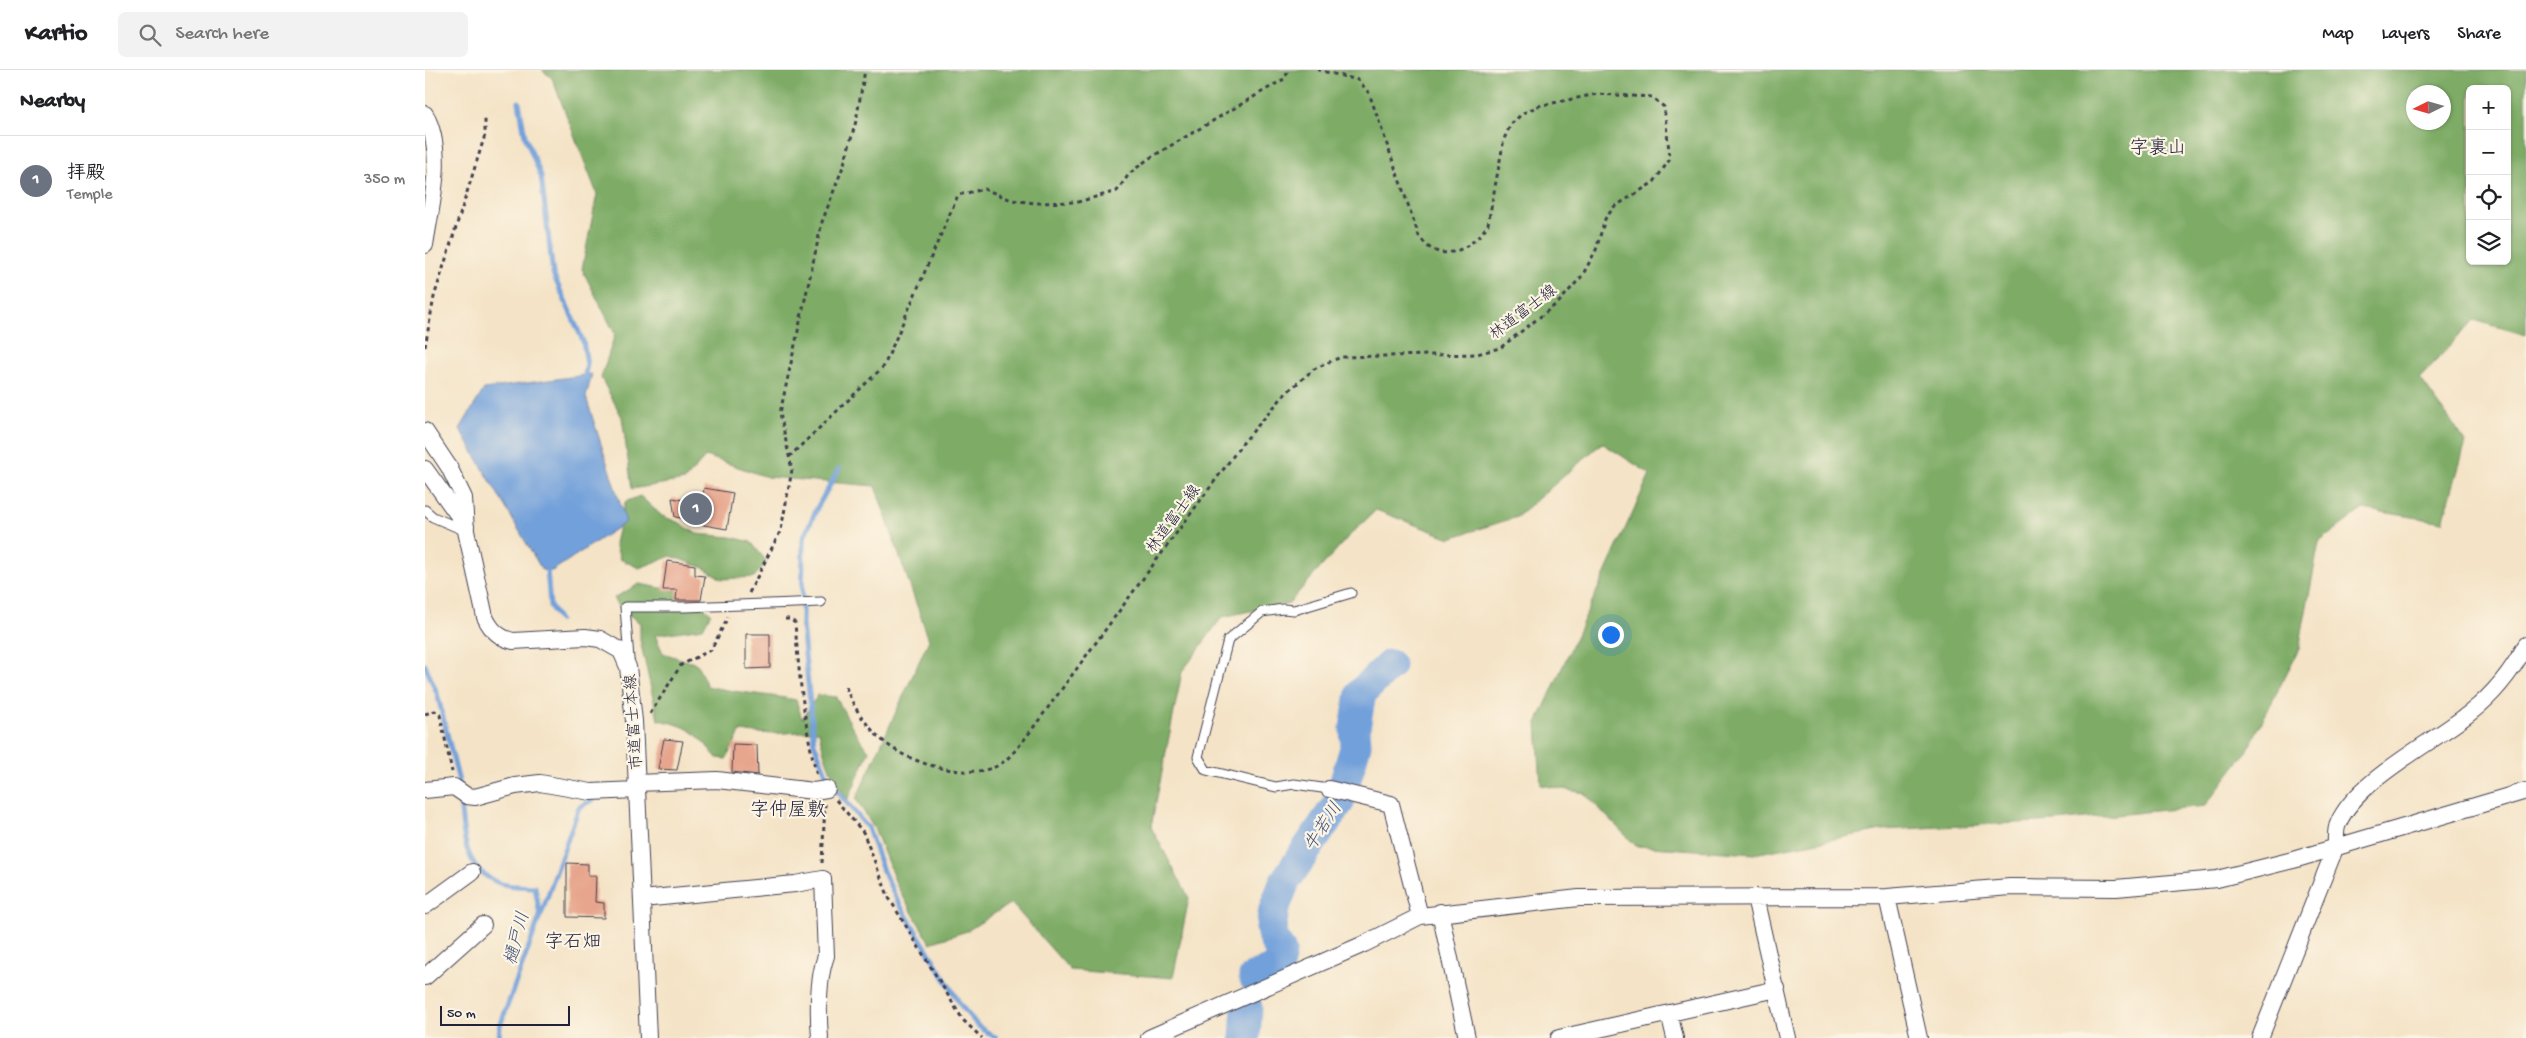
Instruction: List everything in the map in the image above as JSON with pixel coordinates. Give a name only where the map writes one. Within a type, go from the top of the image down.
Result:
[{"type":"street","points":[[425,114],[435,144],[435,163],[425,245]]},
{"type":"street","name":"市道富士本線","points":[[425,431],[449,467],[464,498],[466,528],[485,617],[490,627],[504,639],[513,641],[585,637],[600,638],[621,652],[630,674],[634,721],[647,1038]]},
{"type":"street","name":"市道富士本線","points":[[425,469],[466,528]]},
{"type":"street","points":[[2260,1038],[2336,846],[2337,825],[2346,807],[2371,782],[2472,712],[2497,689],[2526,645]]},
{"type":"street","points":[[425,790],[454,787],[467,796],[475,797],[515,786],[540,783],[591,792],[636,786],[717,780],[814,791],[827,789]]},
{"type":"street","points":[[1329,790],[1354,794],[1391,804],[1420,916]]},
{"type":"street","points":[[1149,1038],[1364,944],[1420,916],[1440,912],[1579,898],[1887,897],[2010,887],[2116,888],[2217,879],[2293,860],[2526,791]]},
{"type":"street","points":[[425,906],[472,872]]},
{"type":"street","points":[[642,899],[795,884],[823,879],[826,956],[823,965],[818,1015],[820,1038]]},
{"type":"street","points":[[1755,897],[1787,1038]]},
{"type":"street","points":[[1887,897],[1919,1038]]},
{"type":"street","points":[[1440,912],[1467,1038]]},
{"type":"street","points":[[425,977],[483,925]]},
{"type":"street","points":[[1569,1037],[1777,990]]},
{"type":"street","points":[[1669,1013],[1675,1038]]},
{"type":"lane","points":[[425,510],[433,517],[466,528]]},
{"type":"lane","points":[[1329,790],[1294,784],[1276,787],[1206,770],[1198,757],[1228,640],[1262,612],[1283,609],[1294,610],[1351,593]]},
{"type":"lane","points":[[630,674],[625,607],[738,606],[821,602]]},
{"type":"path","points":[[634,721],[649,716],[681,665],[711,650],[781,530],[792,470],[780,413],[822,222],[844,164],[856,121],[865,70]]},
{"type":"path","points":[[789,457],[884,366],[959,195],[984,188],[1012,200],[1045,203],[1078,202],[1117,191],[1129,174],[1148,159],[1284,79],[1289,70]]},
{"type":"path","name":"林道富士線","points":[[846,687],[850,701],[861,718],[897,751],[932,766],[971,772],[997,766],[1016,750],[1242,444],[1286,393],[1314,368],[1341,357],[1477,354],[1500,348],[1559,302],[1582,276],[1596,250],[1605,219],[1614,207],[1654,182],[1670,159],[1664,107],[1652,97],[1597,94],[1538,106],[1522,114],[1511,124],[1504,139],[1488,224],[1481,236],[1454,252],[1432,249],[1419,236],[1369,93],[1358,80],[1318,70]]},
{"type":"path","points":[[425,347],[434,297],[485,135],[485,118]]},
{"type":"path","points":[[785,619],[790,618],[795,623],[809,744],[818,779],[863,832],[889,898],[963,1020],[982,1038]]},
{"type":"path","points":[[425,714],[435,711],[439,715],[450,756],[454,787]]},
{"type":"path","points":[[823,879],[821,844],[827,789]]},
{"type":"green space","points":[[542,70],[2526,70],[2526,335],[2474,320],[2420,378],[2466,442],[2443,522],[2363,509],[2319,542],[2299,649],[2247,751],[2205,806],[2056,821],[1882,830],[1754,854],[1636,846],[1584,793],[1541,785],[1537,723],[1650,474],[1602,443],[1517,517],[1450,538],[1376,510],[1347,538],[1289,603],[1222,617],[1182,672],[1151,827],[1189,898],[1173,978],[1070,970],[1011,903],[967,931],[930,943],[897,886],[875,830],[856,799],[929,640],[875,486],[767,477],[706,456],[685,480],[632,489],[622,417],[601,378],[615,334],[582,269],[597,194],[552,78]]},
{"type":"green space","points":[[640,496],[662,516],[680,523],[697,534],[731,537],[751,542],[767,562],[754,577],[722,579],[704,568],[671,556],[639,568],[620,559],[615,543],[625,502]]},
{"type":"green space","points":[[639,584],[684,592],[711,613],[703,628],[655,635],[663,653],[697,664],[707,686],[796,700],[802,719],[818,695],[836,697],[855,732],[869,751],[848,800],[829,767],[819,731],[770,733],[741,731],[726,759],[717,758],[704,742],[686,728],[658,720],[640,640],[640,623],[621,609],[614,598]]},
{"type":"water","points":[[592,374],[586,397],[626,522],[552,571],[542,570],[460,429],[484,389]]},
{"type":"building","points":[[704,488],[733,493],[727,529],[698,524],[699,521],[675,517],[672,498],[702,503]]},
{"type":"building","points":[[667,561],[695,565],[695,575],[705,576],[701,600],[676,600],[677,590],[663,590]]},
{"type":"building","points":[[746,634],[770,634],[770,668],[746,669]]},
{"type":"building","points":[[664,739],[683,741],[677,770],[658,769]]},
{"type":"building","points":[[733,744],[757,745],[758,775],[732,772]]},
{"type":"building","points":[[567,863],[588,864],[588,876],[596,876],[595,902],[604,903],[604,918],[567,917]]},
{"type":"waterway","points":[[519,102],[525,136],[541,176],[553,274],[583,341],[587,364],[585,375]]},
{"type":"waterway","points":[[839,469],[817,508],[803,539],[802,624],[814,743],[829,781],[868,828],[883,871],[897,900],[962,1007],[978,1026],[996,1038]]},
{"type":"waterway","points":[[547,570],[550,606],[559,620]]},
{"type":"waterway","name":"樋戸川","points":[[425,665],[437,693],[460,786]]},
{"type":"waterway","name":"牛若川","points":[[1254,977],[1278,967],[1281,952],[1273,938],[1271,928],[1274,909],[1285,881],[1339,802],[1356,745],[1355,728],[1361,693],[1390,665]]},
{"type":"waterway","name":"樋戸川","points":[[460,800],[464,837],[471,859],[487,877],[499,883],[512,886],[535,887],[540,916],[500,1026],[499,1038]]},
{"type":"waterway","points":[[541,915],[579,807],[592,800]]},
{"type":"waterway","name":"牛若川","points":[[1245,1038],[1247,1008]]},
{"type":"place","name":"拝殿","points":[[696,509]]},
{"type":"district","name":"字裏山","points":[[2158,146]]},
{"type":"district","name":"字仲屋敷","points":[[788,808]]},
{"type":"district","name":"字石畑","points":[[573,940]]}]
